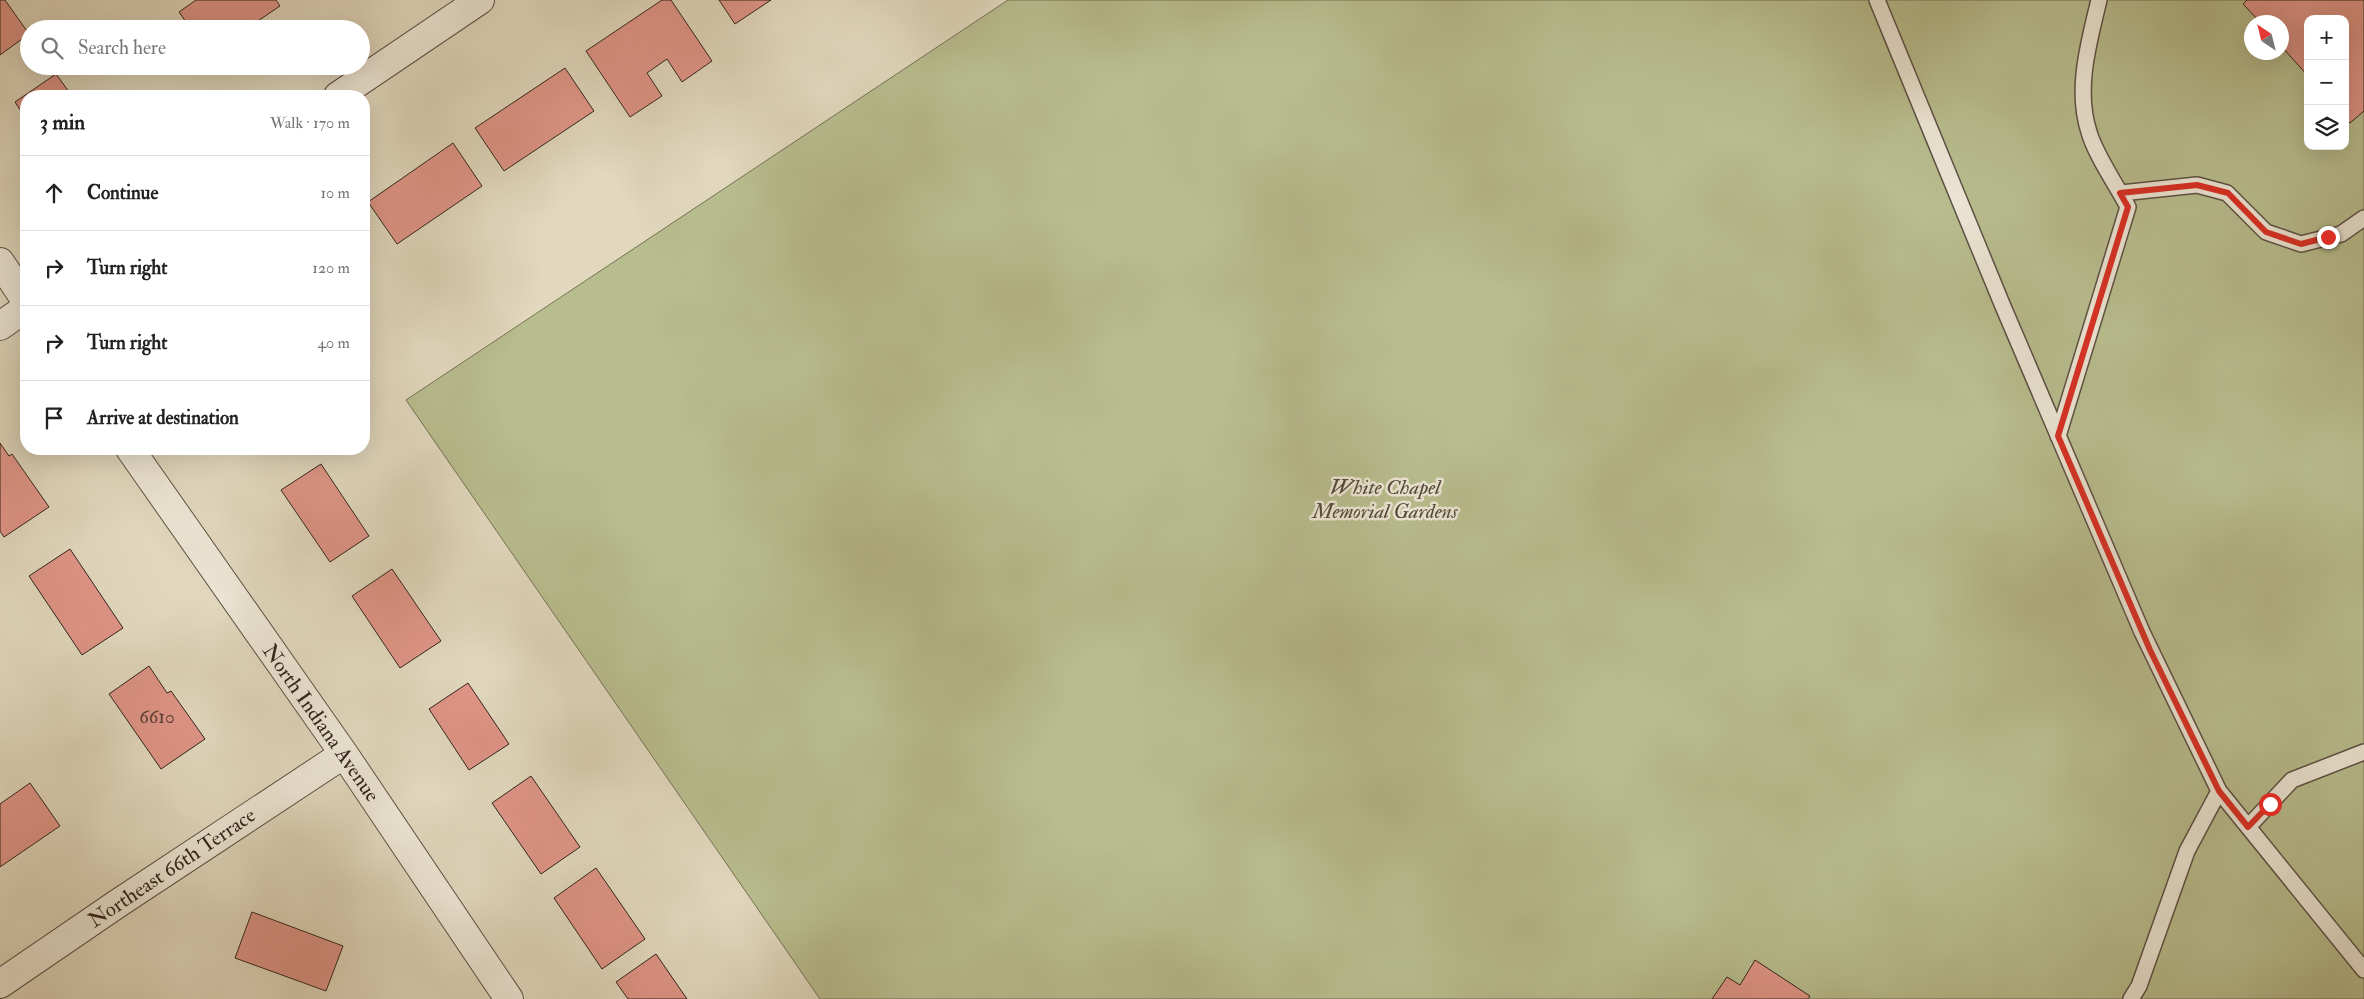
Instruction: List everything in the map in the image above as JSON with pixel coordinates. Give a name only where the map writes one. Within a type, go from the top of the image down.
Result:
[{"type":"street","points":[[370,74],[480,0]]},
{"type":"street","points":[[347,90],[369,75]]},
{"type":"street","points":[[0,262],[20,292]]},
{"type":"street","points":[[0,326],[20,312]]},
{"type":"street","name":"North Indiana Avenue","points":[[134,455],[344,754],[509,999]]},
{"type":"street","name":"Northeast 66th Terrace","points":[[0,984],[344,754]]},
{"type":"lane","points":[[1877,0],[2058,436],[2142,632],[2219,791],[2364,970]]},
{"type":"lane","points":[[2058,436],[2128,207],[2089,134],[2083,107],[2084,74],[2099,0]]},
{"type":"lane","points":[[2120,193],[2197,185],[2228,193],[2266,232],[2301,244],[2341,234],[2364,218]]},
{"type":"lane","points":[[2248,827],[2292,780],[2364,752]]},
{"type":"lane","points":[[2131,999],[2139,986],[2187,851],[2219,791]]},
{"type":"green space","name":"White Chapel Memorial Gardens","points":[[1008,0],[2364,0],[2364,999],[820,999],[406,400]]},
{"type":"building","points":[[0,0],[5,0],[20,21],[20,41],[0,55]]},
{"type":"building","points":[[196,0],[276,0],[280,6],[259,20],[185,20],[179,12]]},
{"type":"building","points":[[662,0],[671,0],[712,61],[682,82],[667,59],[647,73],[662,96],[630,117],[586,51]]},
{"type":"building","points":[[719,0],[771,0],[735,24]]},
{"type":"building","points":[[2247,0],[2364,0],[2364,111],[2349,122],[2349,15],[2304,15],[2304,72],[2289,55],[2289,15],[2253,15],[2243,4]]},
{"type":"building","points":[[565,68],[594,111],[504,171],[475,128]]},
{"type":"building","points":[[57,75],[68,90],[33,90]]},
{"type":"building","points":[[20,99],[20,110],[15,102]]},
{"type":"building","points":[[453,143],[482,186],[397,244],[370,205],[370,201]]},
{"type":"building","points":[[0,443],[9,456],[12,454],[49,507],[4,537],[0,531]]},
{"type":"building","points":[[321,464],[369,536],[330,562],[281,490]]},
{"type":"building","points":[[70,549],[123,628],[82,655],[29,576]]},
{"type":"building","points":[[392,569],[441,641],[400,668],[352,596]]},
{"type":"building","points":[[149,666],[167,693],[171,691],[205,739],[161,769],[109,694]]},
{"type":"building","points":[[468,683],[509,744],[469,770],[429,709]]},
{"type":"building","points":[[531,776],[580,847],[541,874],[492,803]]},
{"type":"building","points":[[30,783],[60,826],[0,867],[0,804]]},
{"type":"building","points":[[596,868],[645,939],[602,969],[554,898]]},
{"type":"building","points":[[252,912],[343,946],[326,991],[235,958]]},
{"type":"building","points":[[656,954],[687,999],[628,999],[616,982]]},
{"type":"building","points":[[1755,960],[1810,996],[1808,999],[1712,999],[1727,977],[1740,985]]},
{"type":"route","points":[[2270,804],[2248,827],[2219,791],[2142,632],[2058,436],[2128,207],[2120,193],[2197,185],[2228,193],[2266,232],[2301,244],[2328,237]]}]
